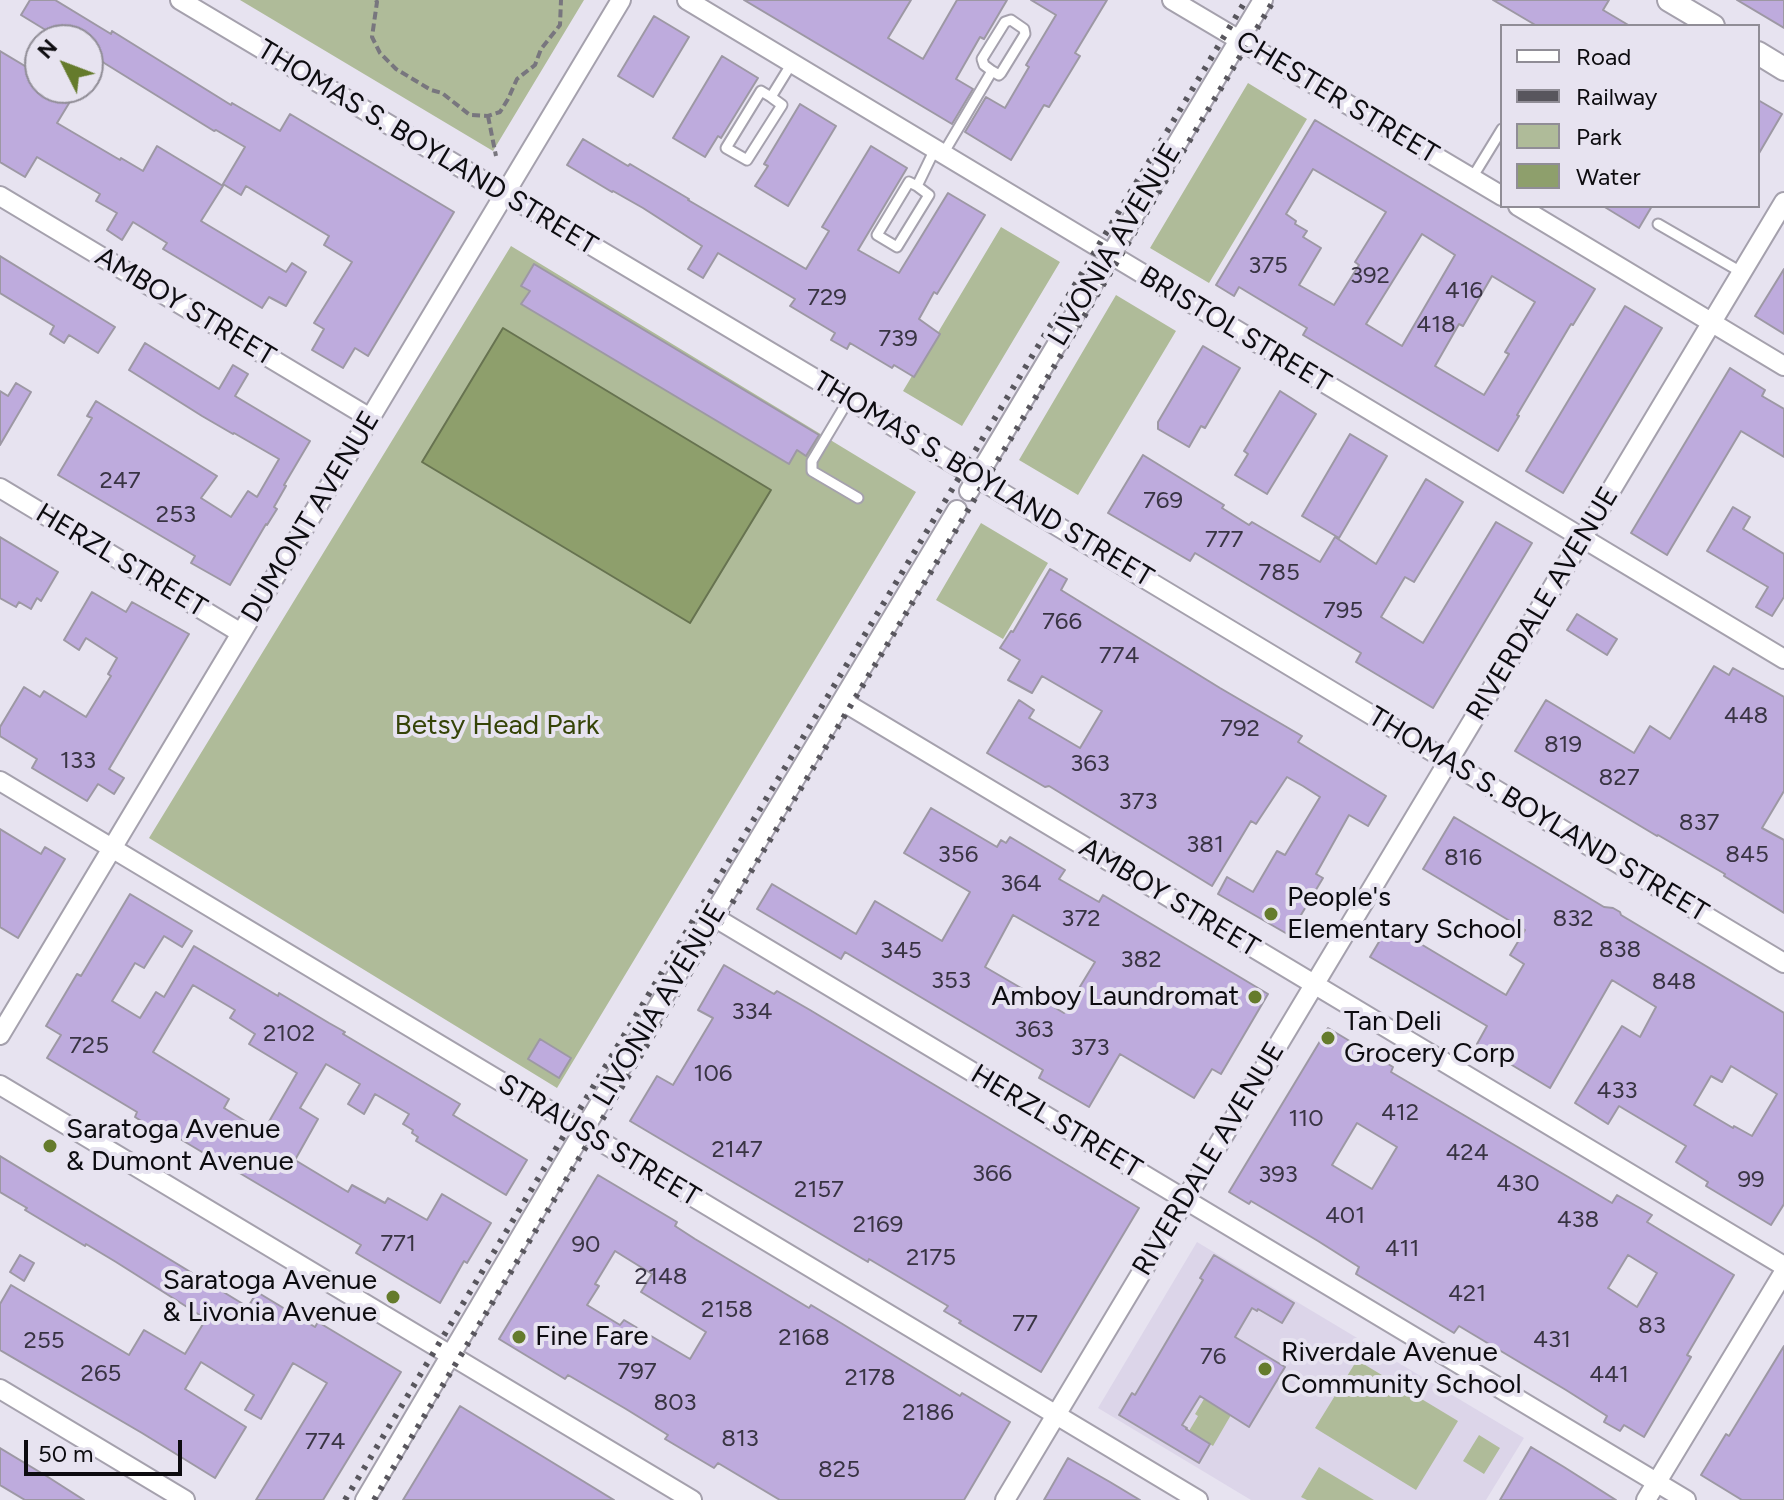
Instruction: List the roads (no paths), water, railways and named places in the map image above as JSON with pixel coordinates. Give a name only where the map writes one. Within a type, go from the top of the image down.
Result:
[{"type":"street","name":"THOMAS S. BOYLAND STREET","points":[[180,0],[849,399],[973,484],[1449,761],[1784,963]]},
{"type":"street","name":"DUMONT AVENUE","points":[[0,1035],[621,0]]},
{"type":"street","name":"BRISTOL STREET","points":[[687,0],[1784,659]]},
{"type":"street","name":"CHESTER STREET","points":[[1172,0],[1500,195]]},
{"type":"street","name":"LIVONIA AVENUE","points":[[973,484],[1263,0]]},
{"type":"street","points":[[1669,0],[1710,24]]},
{"type":"street","points":[[1760,54],[1784,69]]},
{"type":"street","name":"AMBOY STREET","points":[[0,196],[370,418]]},
{"type":"street","name":"RIVERDALE AVENUE","points":[[1005,1500],[1784,202]]},
{"type":"street","points":[[1521,208],[1784,366]]},
{"type":"street","name":"HERZL STREET","points":[[0,488],[241,633]]},
{"type":"street","name":"LIVONIA AVENUE","points":[[365,1500],[957,510]]},
{"type":"street","name":"AMBOY STREET","points":[[842,701],[1784,1269]]},
{"type":"street","name":"STRAUSS STREET","points":[[0,781],[1198,1500]]},
{"type":"street","name":"HERZL STREET","points":[[714,917],[1686,1500]]},
{"type":"street","points":[[0,1085],[692,1500]]},
{"type":"street","points":[[1646,1500],[1784,1269]]},
{"type":"street","points":[[0,1389],[185,1500]]},
{"type":"lane","points":[[1011,20],[1024,29],[1025,34],[1001,73],[992,71],[982,59],[1005,22],[1011,20]]},
{"type":"lane","points":[[771,97],[792,63]]},
{"type":"lane","points":[[917,186],[992,71]]},
{"type":"lane","points":[[761,91],[771,97],[782,105],[747,160],[726,148],[761,91]]},
{"type":"lane","points":[[1472,178],[1500,132]]},
{"type":"lane","points":[[909,182],[917,186],[929,195],[897,247],[877,235],[909,182]]},
{"type":"lane","points":[[1658,224],[1741,272]]},
{"type":"lane","points":[[849,399],[812,461],[812,471],[858,498]]},
{"type":"water","points":[[503,328],[771,490],[690,623],[422,462]]},
{"type":"railway","points":[[345,1500],[1246,0]]},
{"type":"railway","points":[[374,1500],[1274,0]]},
{"type":"place","name":"People's Elementary School","points":[[1271,914]]},
{"type":"place","name":"Amboy Laundromat","points":[[1255,997]]},
{"type":"place","name":"Tan Deli Grocery Corp","points":[[1328,1038]]},
{"type":"place","name":"Saratoga Avenue & Dumont Avenue","points":[[50,1146]]},
{"type":"place","name":"Saratoga Avenue & Livonia Avenue","points":[[393,1297]]},
{"type":"place","name":"Fine Fare","points":[[519,1337]]},
{"type":"place","name":"Riverdale Avenue Community School","points":[[1265,1369]]},
{"type":"park label","name":"Betsy Head Park","points":[[497,726]]}]
